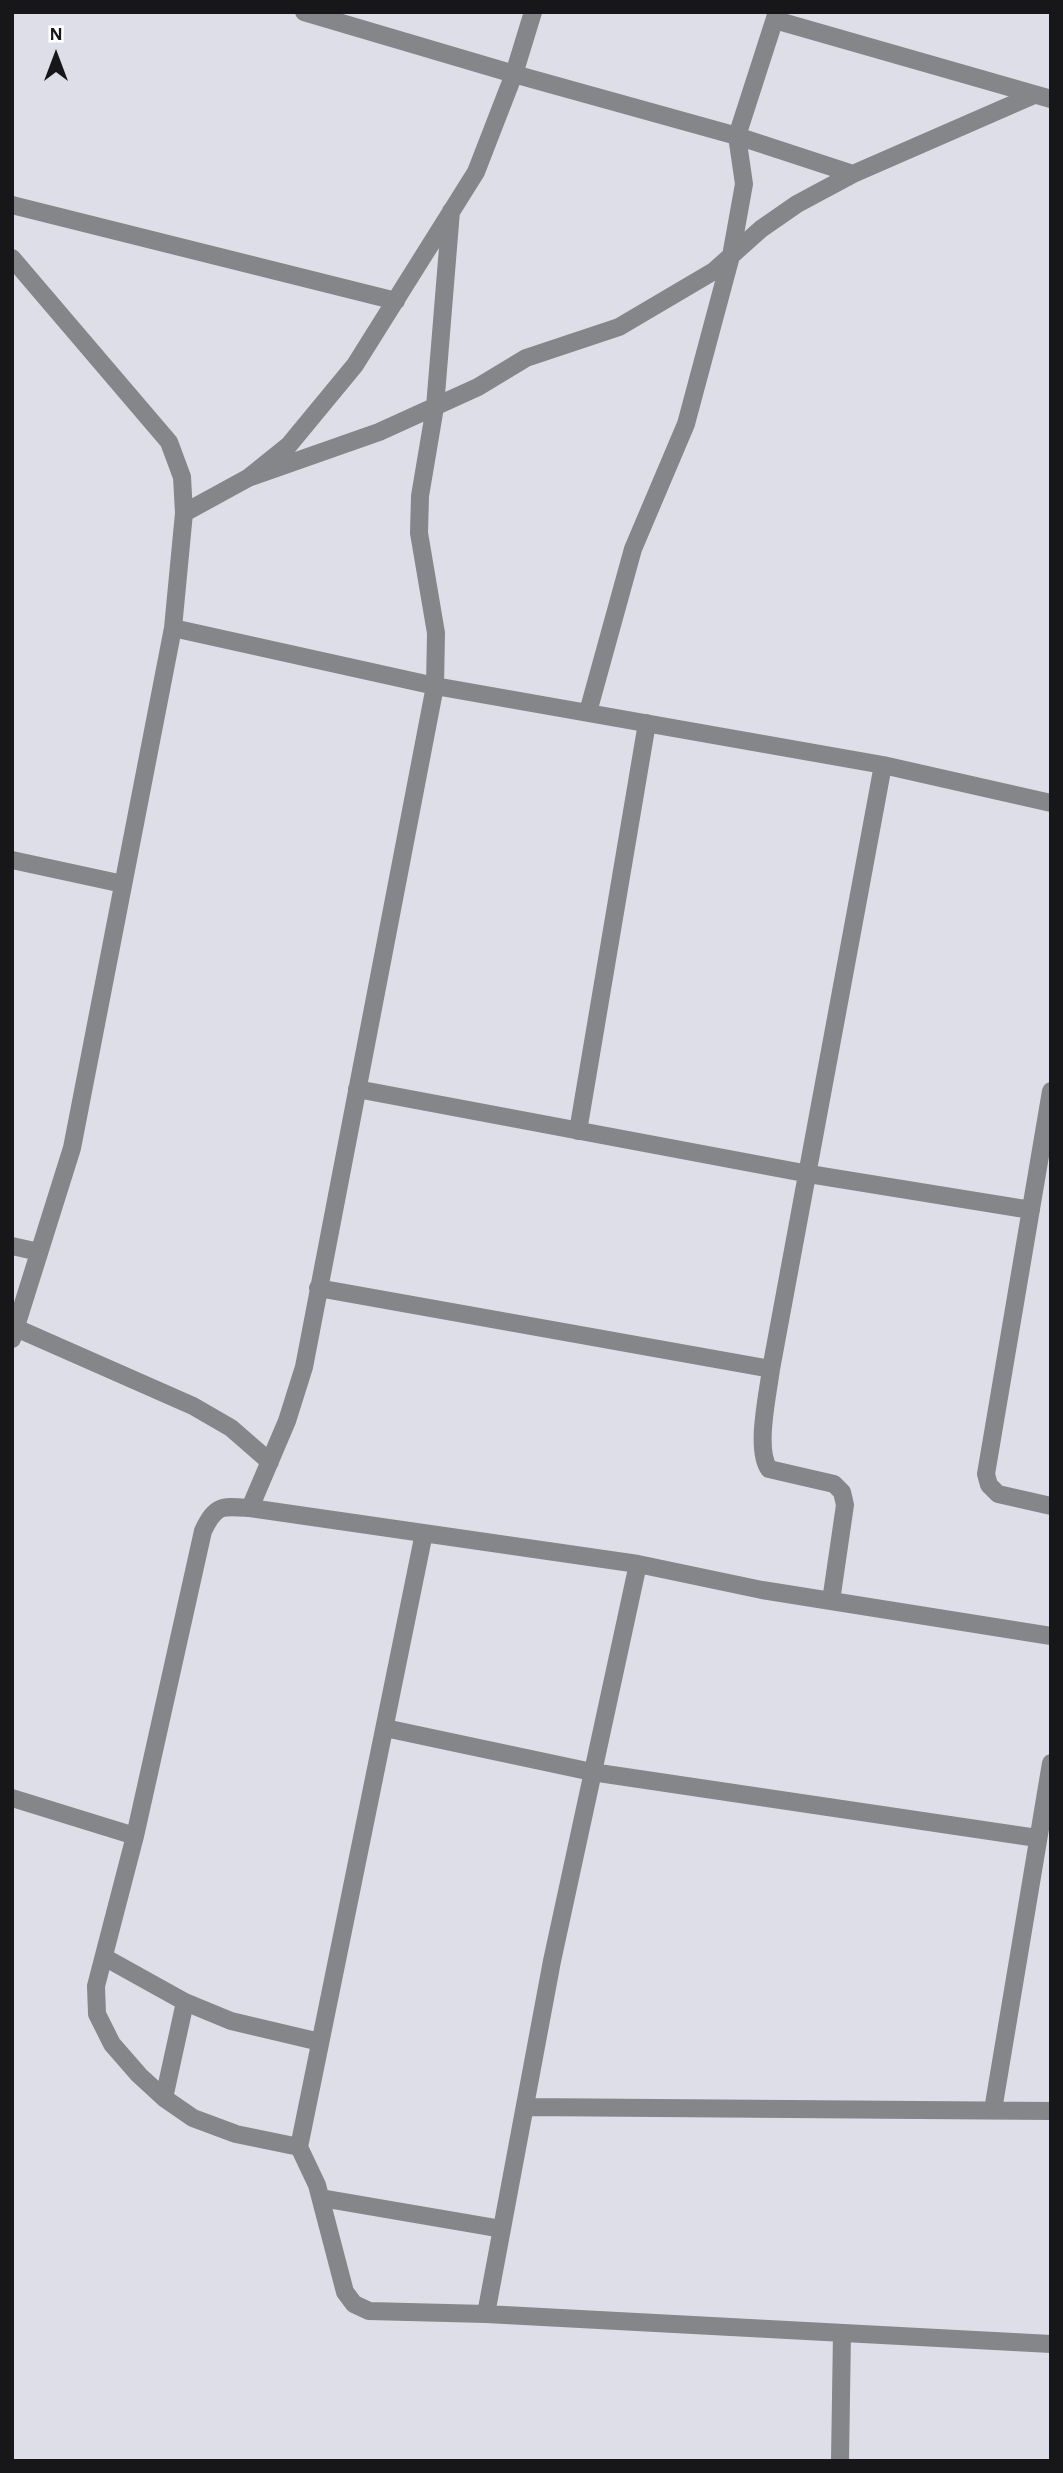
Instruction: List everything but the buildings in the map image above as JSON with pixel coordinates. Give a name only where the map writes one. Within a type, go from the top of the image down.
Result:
[{"type":"street","points":[[304,12],[737,136],[853,174]]},
{"type":"street","points":[[248,478],[289,445],[355,365],[476,172],[514,74],[533,12]]},
{"type":"street","points":[[588,712],[633,549],[687,424],[731,256],[744,184],[737,136],[776,16],[1042,97]]},
{"type":"street","points":[[184,513],[248,478],[379,432],[435,407],[478,387],[526,358],[619,327],[714,271],[761,229],[797,204],[853,174],[1042,97]]},
{"type":"street","points":[[12,205],[396,301]]},
{"type":"street","points":[[250,1508],[287,1421],[304,1367],[435,686],[436,633],[419,533],[420,496],[435,407],[451,211]]},
{"type":"street","points":[[12,258],[169,442],[182,477],[184,513],[173,628],[72,1148],[14,1334],[193,1406],[231,1428],[270,1462]]},
{"type":"street","points":[[173,628],[435,686],[883,765],[1051,803]]},
{"type":"street","points":[[578,1131],[647,723]]},
{"type":"street","points":[[831,1601],[845,1505],[842,1492],[834,1484],[769,1469],[764,1462],[762,1446],[771,1369],[883,765]]},
{"type":"street","points":[[12,860],[123,884]]},
{"type":"street","points":[[357,1089],[809,1174],[1031,1210]]},
{"type":"street","points":[[1051,1091],[986,1474],[989,1485],[998,1494],[1051,1506]]},
{"type":"street","points":[[12,1246],[39,1252]]},
{"type":"street","points":[[318,1288],[771,1369]]},
{"type":"street","points":[[299,2147],[236,2134],[193,2118],[164,2098],[139,2075],[112,2043],[97,2014],[96,1986],[135,1836],[202,1531],[212,1513],[223,1507],[250,1508],[638,1564],[762,1590],[1051,1636]]},
{"type":"street","points":[[424,1533],[299,2147],[311,2169],[321,2198],[345,2292],[354,2304],[369,2311],[486,2314],[1051,2344]]},
{"type":"street","points":[[486,2314],[552,1961],[638,1564]]},
{"type":"street","points":[[385,1728],[592,1772],[1037,1838]]},
{"type":"street","points":[[993,2110],[1051,1763]]},
{"type":"street","points":[[12,1798],[135,1836]]},
{"type":"street","points":[[104,1956],[185,2002],[231,2021],[320,2042]]},
{"type":"street","points":[[164,2098],[185,2002]]},
{"type":"street","points":[[525,2107],[1051,2111]]},
{"type":"street","points":[[321,2198],[502,2229]]},
{"type":"street","points":[[840,2461],[842,2333]]}]
